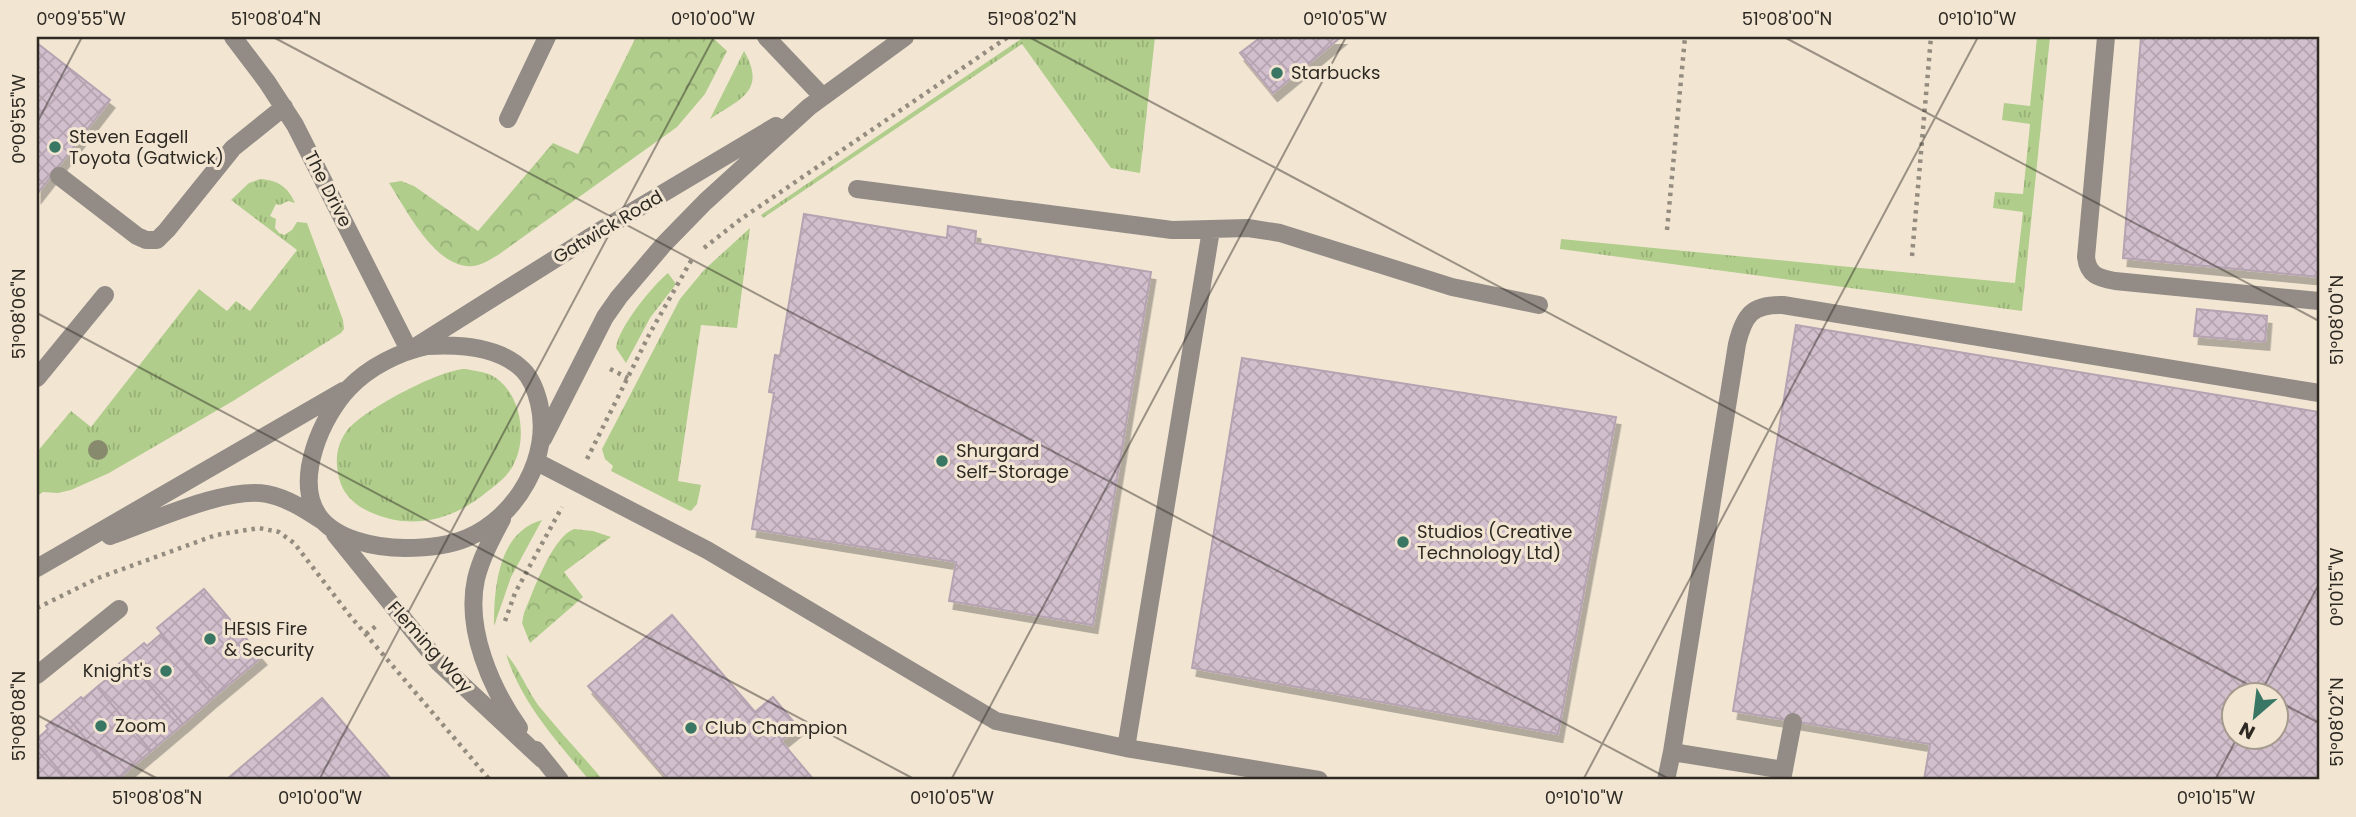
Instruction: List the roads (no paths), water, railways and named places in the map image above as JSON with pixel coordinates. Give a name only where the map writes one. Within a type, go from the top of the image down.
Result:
[{"type":"street","name":"The Drive","points":[[233,37],[284,107],[310,152],[409,350]]},
{"type":"street","points":[[508,119],[547,37]]},
{"type":"street","points":[[766,37],[816,102]]},
{"type":"street","name":"Gatwick Road","points":[[409,350],[598,232],[816,102],[905,37]]},
{"type":"street","points":[[2106,37],[2086,257],[2090,272],[2115,281],[2319,301]]},
{"type":"street","name":"Gatwick Road","points":[[541,442],[605,317],[619,297],[685,222],[816,102]]},
{"type":"street","points":[[60,176],[137,236],[146,240],[157,240],[233,148],[284,107]]},
{"type":"street","points":[[857,189],[1172,230],[1248,228],[1280,233],[1452,287],[1539,305]]},
{"type":"street","points":[[1126,748],[1211,230]]},
{"type":"street","points":[[37,377],[105,295]]},
{"type":"street","points":[[1666,780],[1737,344],[1743,323],[1755,309],[1772,305],[1792,307],[2319,393]]},
{"type":"street","points":[[37,566],[71,550],[409,350],[435,346],[466,346],[493,353],[520,367],[535,389],[541,417],[541,442],[537,462],[510,506],[495,521],[474,535],[436,546],[403,548],[376,545],[345,536],[281,498],[245,492],[217,498],[71,550]]},
{"type":"street","points":[[325,523],[317,514],[312,499],[312,455],[323,426],[350,387]]},
{"type":"street","points":[[537,462],[707,550],[996,721],[1126,748],[1319,780]]},
{"type":"street","name":"Fleming Way","points":[[510,506],[479,570],[474,593],[475,617],[483,652],[499,696],[542,760]]},
{"type":"street","name":"Fleming Way","points":[[325,523],[439,663],[560,780]]},
{"type":"street","points":[[37,675],[119,609]]},
{"type":"street","points":[[1672,752],[1783,775],[1793,722]]},
{"type":"place","name":"Starbucks","points":[[1277,73]]},
{"type":"place","name":"Steven Eagell Toyota (Gatwick)","points":[[55,147]]},
{"type":"place","name":"Shurgard Self-Storage","points":[[942,461]]},
{"type":"place","name":"Studios (Creative Technology Ltd)","points":[[1403,542]]},
{"type":"place","name":"HESIS Fire & Security","points":[[210,639]]},
{"type":"place","name":"Knight's","points":[[166,671]]},
{"type":"place","name":"Zoom","points":[[101,726]]},
{"type":"place","name":"Club Champion","points":[[691,728]]}]
